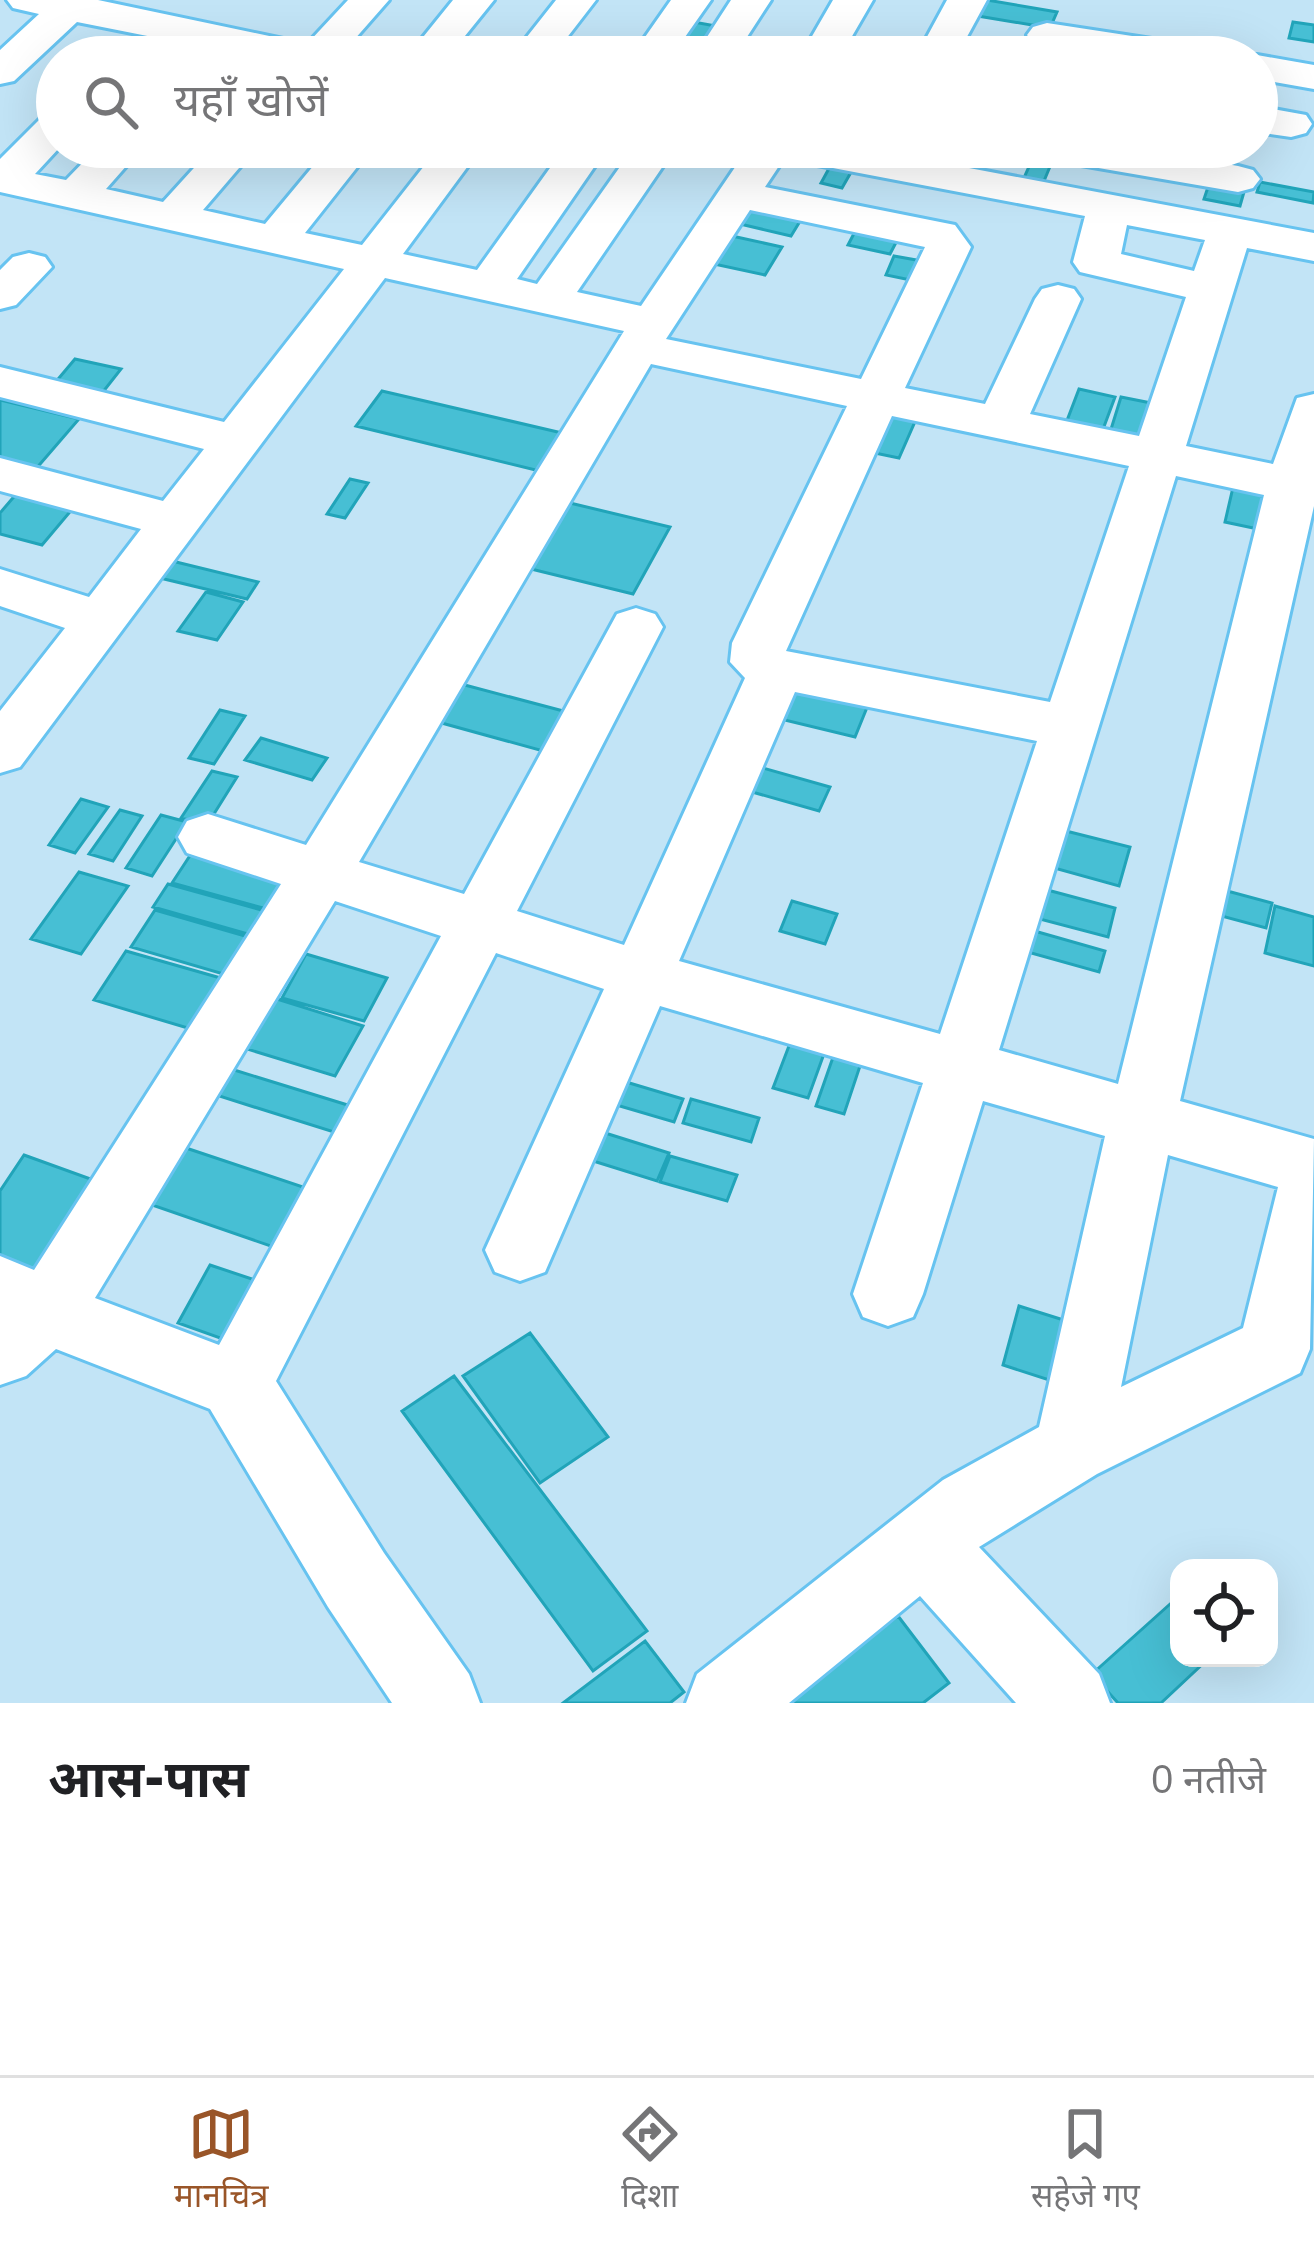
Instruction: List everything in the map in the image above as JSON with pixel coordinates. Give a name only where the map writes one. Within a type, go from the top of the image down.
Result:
[{"type":"street","points":[[27,0],[171,13],[201,36]]},
{"type":"street","points":[[228,36],[262,0]]},
{"type":"street","points":[[335,36],[369,0]]},
{"type":"street","points":[[444,36],[474,0]]},
{"type":"street","points":[[548,36],[576,0]]},
{"type":"street","points":[[666,36],[691,0]]},
{"type":"street","points":[[729,36],[752,0]]},
{"type":"street","points":[[833,36],[854,0]]},
{"type":"street","points":[[947,36],[967,0]]},
{"type":"street","points":[[39,36],[73,4]]},
{"type":"street","points":[[147,36],[171,13]]},
{"type":"street","points":[[0,72],[36,38]]},
{"type":"street","points":[[1278,71],[1314,77]]},
{"type":"street","points":[[2,179],[36,147]]},
{"type":"street","points":[[76,195],[102,168]]},
{"type":"street","points":[[173,217],[217,168]]},
{"type":"street","points":[[276,240],[335,168]]},
{"type":"street","points":[[10,722],[100,620],[444,168]]},
{"type":"street","points":[[488,286],[572,168]]},
{"type":"street","points":[[549,300],[640,168]]},
{"type":"street","points":[[440,1703],[236,1385],[16,1318],[323,872],[645,335],[755,168]]},
{"type":"street","points":[[937,168],[1109,209],[1234,205]]},
{"type":"street","points":[[1118,168],[1234,205],[1314,248]]},
{"type":"street","points":[[2,179],[549,300],[645,335],[874,397],[1303,486]]},
{"type":"street","points":[[739,195],[947,241],[920,310],[759,643],[758,662],[1070,727]]},
{"type":"street","points":[[888,1294],[1234,205]]},
{"type":"street","points":[[1109,209],[1096,262],[1208,288]]},
{"type":"street","points":[[1001,423],[1058,299]]},
{"type":"street","points":[[0,382],[235,441]]},
{"type":"street","points":[[1071,1449],[1142,1120],[1303,486],[1314,409]]},
{"type":"street","points":[[0,474],[174,521]]},
{"type":"street","points":[[0,587],[100,620]]},
{"type":"street","points":[[236,1385],[636,626]]},
{"type":"street","points":[[520,1250],[777,669]]},
{"type":"street","points":[[208,837],[640,975],[1314,1168]]},
{"type":"street","points":[[726,1703],[970,1506],[1071,1449],[1294,1354],[1314,1178]]},
{"type":"street","points":[[924,1543],[1070,1703]]},
{"type":"building","points":[[973,0],[1057,12],[1050,28],[966,14]]},
{"type":"building","points":[[688,21],[727,28],[722,36],[676,36]]},
{"type":"building","points":[[1293,22],[1314,25],[1314,42],[1289,38]]},
{"type":"building","points":[[829,168],[853,168],[842,188],[821,183]]},
{"type":"building","points":[[1028,168],[1049,168],[1039,193],[1019,189]]},
{"type":"building","points":[[1211,178],[1246,185],[1240,206],[1204,199]]},
{"type":"building","points":[[1260,182],[1314,192],[1313,203],[1257,192]]},
{"type":"building","points":[[754,202],[805,213],[791,236],[740,224]]},
{"type":"building","points":[[860,222],[902,231],[890,254],[848,245]]},
{"type":"building","points":[[732,236],[782,247],[765,275],[714,264]]},
{"type":"building","points":[[894,256],[933,263],[925,283],[886,275]]},
{"type":"building","points":[[75,359],[121,369],[95,402],[48,391]]},
{"type":"building","points":[[1079,389],[1115,397],[1099,440],[1063,431]]},
{"type":"building","points":[[382,391],[575,436],[552,474],[356,426]]},
{"type":"building","points":[[1121,397],[1161,405],[1147,450],[1107,442]]},
{"type":"building","points":[[0,400],[79,419],[28,478],[0,471]]},
{"type":"building","points":[[879,408],[917,417],[899,458],[860,450]]},
{"type":"building","points":[[350,479],[368,483],[345,518],[327,514]]},
{"type":"building","points":[[1234,483],[1280,493],[1272,532],[1225,522]]},
{"type":"building","points":[[18,492],[74,507],[42,545],[0,534],[0,513]]},
{"type":"building","points":[[570,503],[670,527],[633,594],[531,569]]},
{"type":"building","points":[[172,561],[258,582],[247,599],[160,578]]},
{"type":"building","points":[[206,592],[243,602],[217,640],[178,631]]},
{"type":"building","points":[[784,679],[870,700],[855,737],[768,716]]},
{"type":"building","points":[[461,684],[586,717],[565,757],[438,722]]},
{"type":"building","points":[[220,710],[245,716],[214,764],[189,758]]},
{"type":"building","points":[[261,738],[327,758],[312,780],[245,760]]},
{"type":"building","points":[[749,764],[830,787],[819,811],[738,788]]},
{"type":"building","points":[[212,771],[237,777],[207,825],[181,818]]},
{"type":"building","points":[[81,799],[108,807],[75,853],[49,845]]},
{"type":"building","points":[[120,810],[142,816],[113,861],[89,854]]},
{"type":"building","points":[[161,815],[187,822],[152,876],[126,868]]},
{"type":"building","points":[[1058,829],[1130,847],[1119,886],[1047,866]]},
{"type":"building","points":[[193,851],[293,879],[274,911],[172,883]]},
{"type":"building","points":[[79,872],[128,886],[81,954],[31,939]]},
{"type":"building","points":[[168,884],[276,914],[262,938],[153,907]]},
{"type":"building","points":[[1205,885],[1272,903],[1266,928],[1199,910]]},
{"type":"building","points":[[1040,888],[1115,908],[1108,937],[1032,917]]},
{"type":"building","points":[[792,901],[837,914],[825,944],[780,931]]},
{"type":"building","points":[[1275,906],[1314,917],[1314,966],[1265,953]]},
{"type":"building","points":[[155,910],[259,940],[237,978],[131,947]]},
{"type":"building","points":[[1031,930],[1105,951],[1099,972],[1024,951]]},
{"type":"building","points":[[126,951],[231,981],[201,1032],[94,1000]]},
{"type":"building","points":[[306,954],[387,978],[364,1021],[282,998]]},
{"type":"building","points":[[277,999],[363,1026],[335,1076],[247,1049]]},
{"type":"building","points":[[795,1030],[829,1040],[808,1098],[773,1088]]},
{"type":"building","points":[[839,1040],[866,1048],[844,1114],[816,1106]]},
{"type":"building","points":[[231,1069],[367,1111],[353,1138],[216,1095]]},
{"type":"building","points":[[606,1076],[683,1099],[674,1122],[596,1099]]},
{"type":"building","points":[[691,1099],[759,1118],[751,1142],[683,1123]]},
{"type":"building","points":[[586,1127],[669,1153],[657,1181],[574,1155]]},
{"type":"building","points":[[186,1148],[321,1193],[288,1252],[152,1205]]},
{"type":"building","points":[[24,1155],[110,1186],[46,1286],[0,1268],[0,1191]]},
{"type":"building","points":[[670,1156],[737,1175],[727,1201],[660,1182]]},
{"type":"building","points":[[210,1265],[279,1288],[248,1348],[178,1323]]},
{"type":"building","points":[[1019,1306],[1086,1327],[1071,1387],[1003,1365]]},
{"type":"building","points":[[530,1333],[608,1437],[540,1483],[463,1376]]},
{"type":"building","points":[[454,1376],[647,1631],[593,1671],[402,1411]]},
{"type":"building","points":[[1170,1604],[1170,1667],[1199,1667],[1161,1703],[1118,1703],[1092,1674]]},
{"type":"building","points":[[898,1616],[949,1683],[923,1703],[782,1703]]},
{"type":"building","points":[[645,1641],[684,1692],[670,1703],[563,1703]]}]
